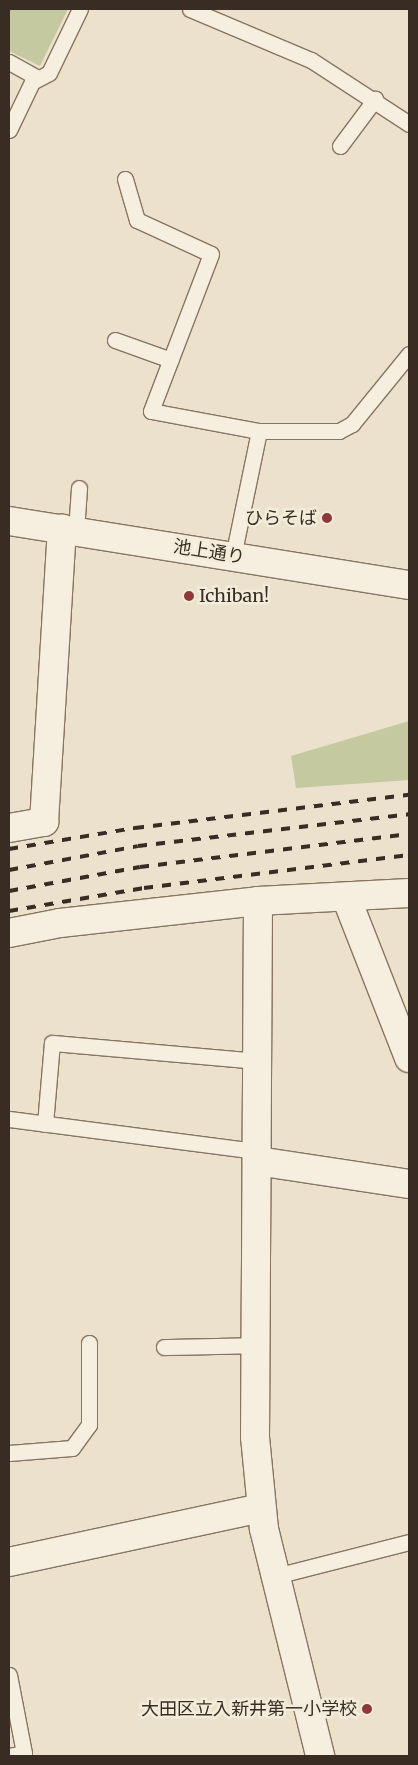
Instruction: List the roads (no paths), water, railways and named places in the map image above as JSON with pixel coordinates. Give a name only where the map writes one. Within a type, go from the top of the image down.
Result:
[{"type":"street","name":"池上通り","points":[[9,521],[409,584]]},
{"type":"street","points":[[9,828],[44,822],[69,530]]},
{"type":"street","points":[[9,933],[60,923],[258,901],[409,894]]},
{"type":"street","points":[[346,897],[402,1021],[409,1058]]},
{"type":"street","points":[[258,901],[259,1061],[255,1437],[260,1508],[320,1756]]},
{"type":"street","points":[[257,1156],[409,1184]]},
{"type":"street","points":[[9,1562],[260,1508]]},
{"type":"lane","points":[[9,130],[32,82],[48,73],[80,9]]},
{"type":"lane","points":[[190,9],[311,60],[375,99],[409,124]]},
{"type":"lane","points":[[9,62],[38,78]]},
{"type":"lane","points":[[340,146],[375,99]]},
{"type":"lane","points":[[126,179],[138,220],[212,254],[151,411],[259,431],[339,431],[352,424],[409,354]]},
{"type":"lane","points":[[115,340],[171,360]]},
{"type":"lane","points":[[233,556],[259,431]]},
{"type":"lane","points":[[69,530],[79,488]]},
{"type":"lane","points":[[45,1124],[52,1043],[259,1061]]},
{"type":"lane","points":[[9,1120],[257,1156]]},
{"type":"lane","points":[[9,1453],[72,1448],[89,1425],[89,1342]]},
{"type":"lane","points":[[164,1347],[256,1345]]},
{"type":"lane","points":[[276,1576],[409,1542]]},
{"type":"lane","points":[[9,1675],[24,1753],[9,1756]]},
{"type":"railway","points":[[9,849],[135,828],[409,795]]},
{"type":"railway","points":[[9,870],[138,846],[409,814]]},
{"type":"railway","points":[[9,891],[140,867],[409,834]]},
{"type":"railway","points":[[9,911],[144,888],[409,855]]},
{"type":"place","name":"ひらそば","points":[[327,518]]},
{"type":"place","name":"Ichiban!","points":[[189,596]]},
{"type":"place","name":"大田区立入新井第一小学校","points":[[367,1709]]}]
